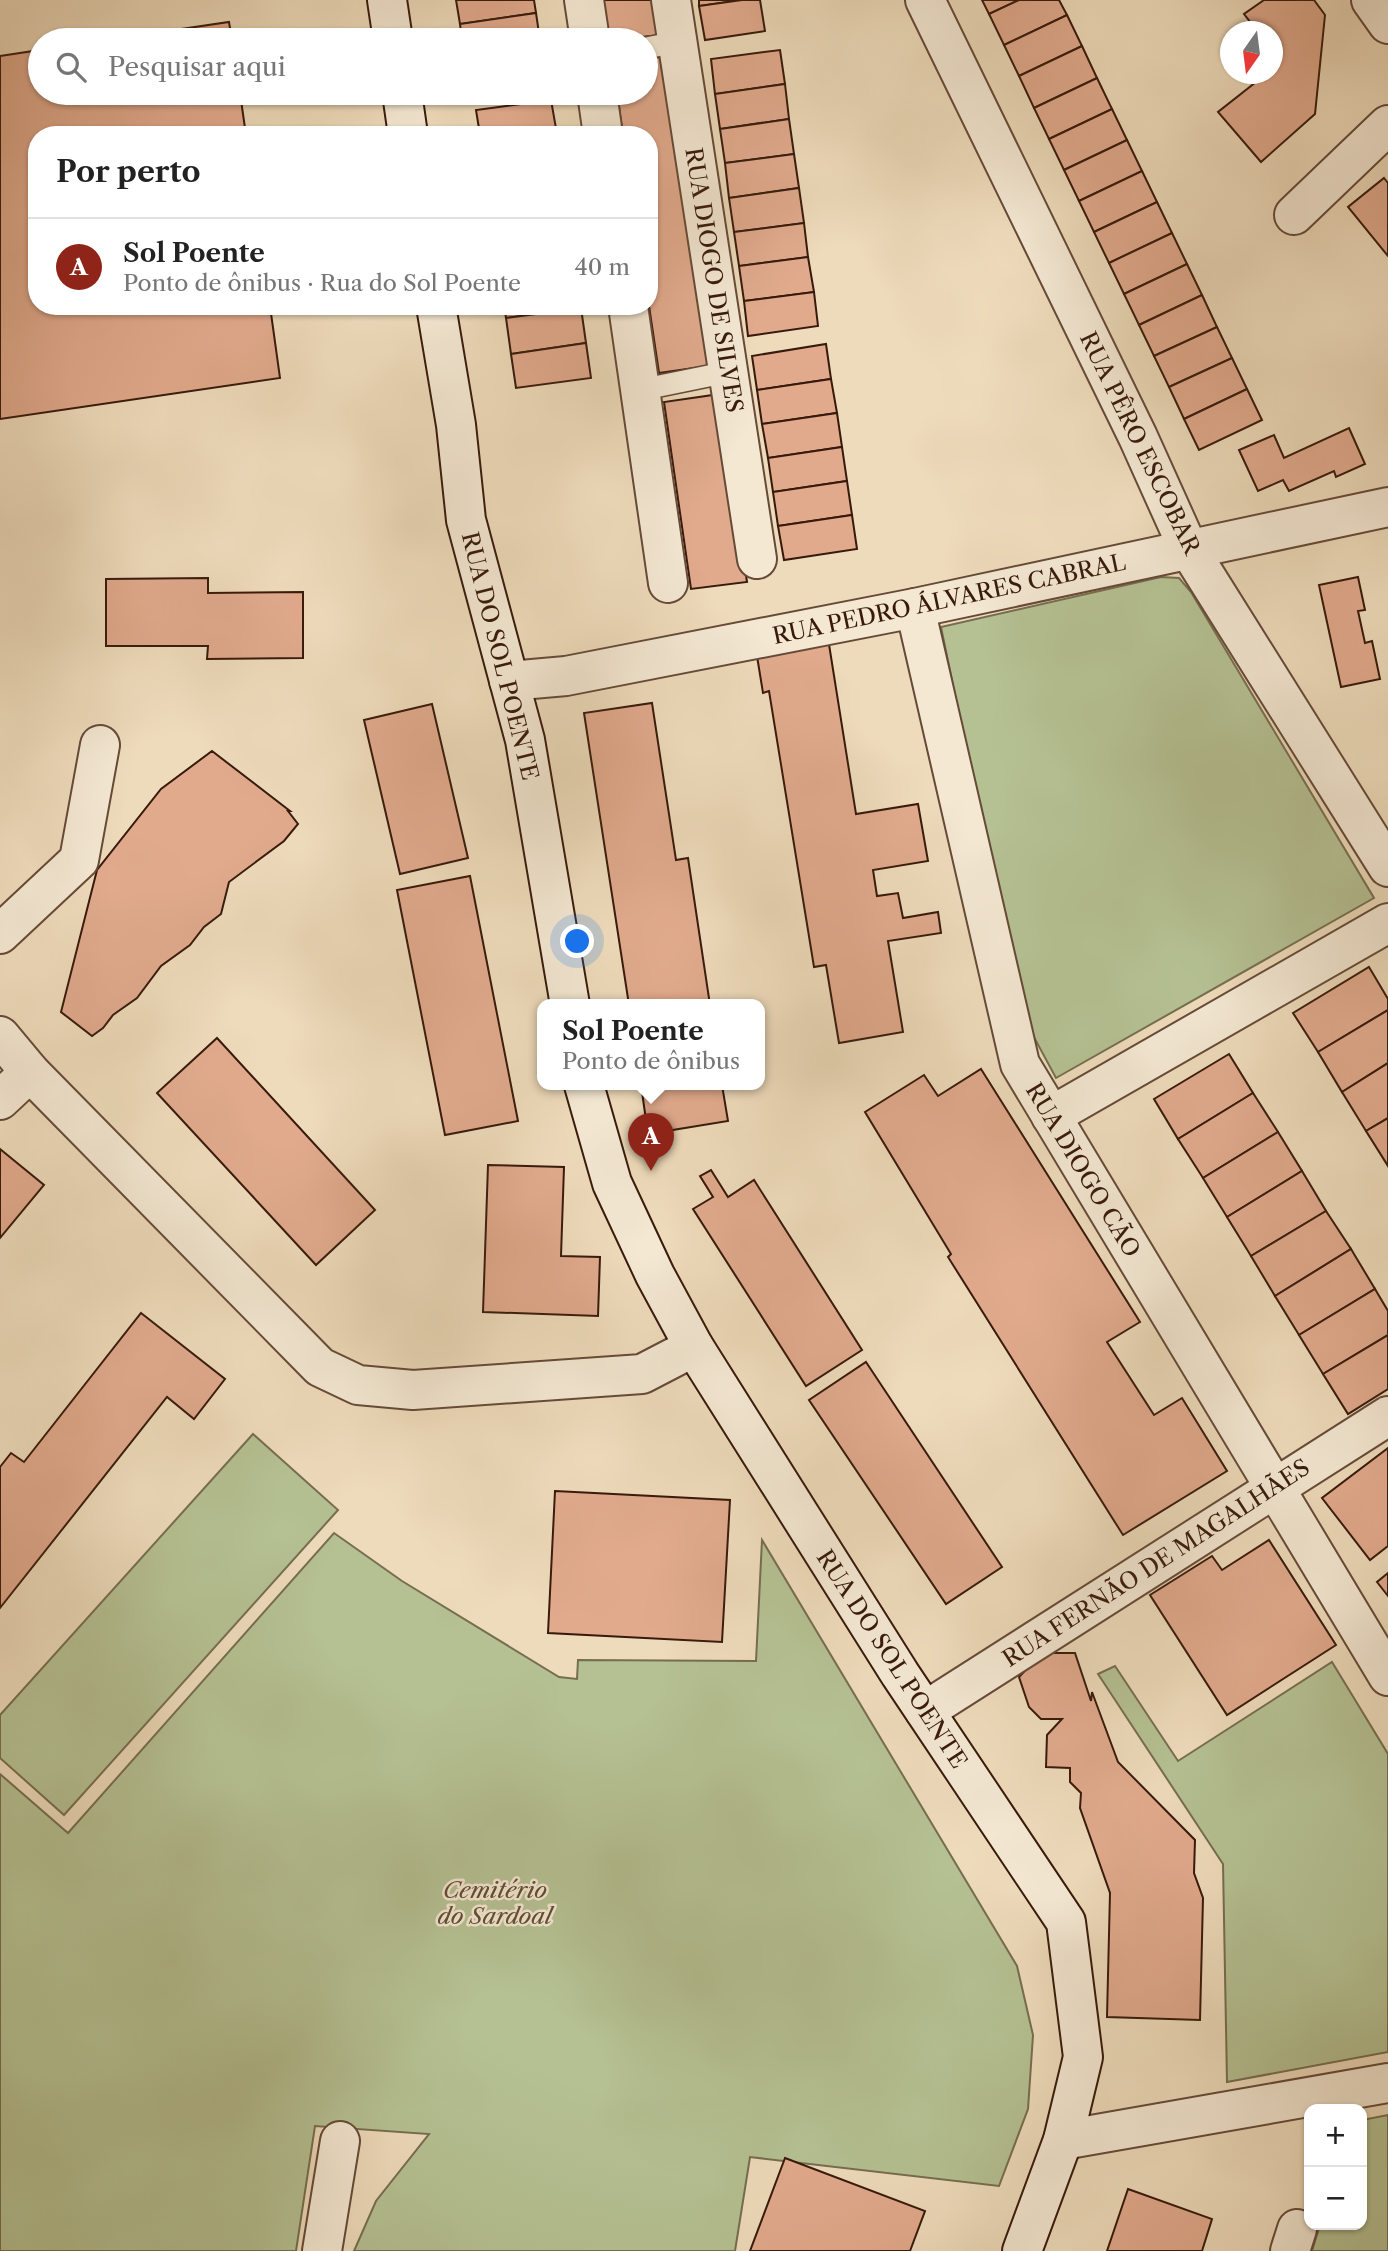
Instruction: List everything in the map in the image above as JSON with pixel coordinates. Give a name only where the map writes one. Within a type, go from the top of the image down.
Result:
[{"type":"street","points":[[387,0],[391,28]]},
{"type":"street","points":[[584,0],[588,28]]},
{"type":"street","name":"RUA DIOGO DE SILVES","points":[[671,0],[661,45],[728,372],[757,559]]},
{"type":"street","name":"RUA PÊRO ESCOBAR","points":[[925,0],[1138,437],[1188,548],[1388,867]]},
{"type":"street","points":[[1371,0],[1388,24]]},
{"type":"street","points":[[404,105],[407,126]]},
{"type":"street","points":[[599,105],[602,126]]},
{"type":"street","points":[[1294,215],[1388,125]]},
{"type":"street","name":"RUA DO SOL POENTE","points":[[438,315],[456,425],[467,520],[525,740],[569,999]]},
{"type":"street","points":[[629,315],[668,583]]},
{"type":"street","name":"RUA PEDRO ÁLVARES CABRAL","points":[[509,681],[566,676],[915,608],[1388,507]]},
{"type":"street","name":"RUA DIOGO CÃO","points":[[915,608],[1020,1064],[1388,1676]]},
{"type":"street","points":[[0,934],[79,860],[100,745]]},
{"type":"street","points":[[1051,1116],[1388,923]]},
{"type":"street","points":[[0,1036],[30,1072],[320,1367],[358,1385],[413,1390],[642,1374],[694,1347]]},
{"type":"street","points":[[0,1100],[30,1072]]},
{"type":"street","name":"RUA DO SOL POENTE","points":[[585,1090],[612,1183],[655,1275],[694,1347],[841,1582],[1066,1922],[1083,2057],[1063,2140],[1022,2251]]},
{"type":"street","name":"RUA FERNÃO DE MAGALHÃES","points":[[926,1711],[1388,1416]]},
{"type":"street","points":[[1063,2140],[1388,2083]]},
{"type":"street","points":[[323,2251],[340,2141]]},
{"type":"lane","points":[[640,390],[728,372]]},
{"type":"green space","points":[[1161,577],[1179,578],[1191,592],[1374,898],[1056,1078],[1022,1015],[941,627]]},
{"type":"green space","points":[[253,1434],[338,1510],[64,1815],[0,1758],[0,1715]]},
{"type":"green space","name":"Cemitério do Sardoal","points":[[334,1533],[402,1581],[559,1677],[577,1679],[578,1660],[756,1661],[762,1540],[1017,1966],[1033,2035],[1028,2109],[999,2186],[750,2157],[735,2251],[354,2251],[376,2201],[429,2134],[315,2126],[296,2251],[0,2251],[0,1774],[68,1833]]},
{"type":"green space","points":[[1332,1662],[1388,1754],[1388,2052],[1227,2082],[1223,1864],[1098,1674],[1115,1666],[1178,1761]]},
{"type":"green space","points":[[1388,2115],[1388,2251],[1312,2251],[1318,2230],[1367,2230],[1367,2119]]},
{"type":"building","points":[[456,0],[534,0],[536,13],[460,24]]},
{"type":"building","points":[[602,0],[658,0],[663,35],[658,35],[658,28],[606,28]]},
{"type":"building","points":[[699,0],[742,0],[699,6]]},
{"type":"building","points":[[760,0],[765,31],[705,40],[699,6]]},
{"type":"building","points":[[982,0],[1019,0],[989,14]]},
{"type":"building","points":[[1019,0],[1059,0],[1067,15],[1004,45],[989,14]]},
{"type":"building","points":[[1264,0],[1314,0],[1325,15],[1315,114],[1261,162],[1218,112],[1253,84],[1283,84],[1283,21],[1249,21],[1244,14]]},
{"type":"building","points":[[536,13],[538,28],[460,28],[460,24]]},
{"type":"building","points":[[1067,15],[1082,46],[1019,76],[1004,45]]},
{"type":"building","points":[[229,22],[230,28],[188,28]]},
{"type":"building","points":[[1082,46],[1097,78],[1034,108],[1019,76]]},
{"type":"building","points":[[780,50],[785,84],[715,94],[711,59]]},
{"type":"building","points":[[28,52],[28,105],[242,105],[245,126],[28,126],[28,315],[271,315],[280,378],[0,419],[0,56]]},
{"type":"building","points":[[668,56],[715,365],[659,373],[650,315],[658,315],[658,126],[622,126],[619,105],[658,105],[658,57]]},
{"type":"building","points":[[1097,78],[1112,109],[1049,139],[1034,108]]},
{"type":"building","points":[[785,84],[789,119],[720,129],[715,94]]},
{"type":"building","points":[[514,105],[552,105],[556,126],[479,126],[476,110]]},
{"type":"building","points":[[1112,109],[1127,140],[1064,170],[1049,139]]},
{"type":"building","points":[[789,119],[794,154],[725,163],[720,129]]},
{"type":"building","points":[[1127,140],[1142,171],[1079,201],[1064,170]]},
{"type":"building","points":[[794,154],[799,188],[729,198],[725,163]]},
{"type":"building","points":[[1142,171],[1157,202],[1094,232],[1079,201]]},
{"type":"building","points":[[1384,178],[1388,183],[1388,256],[1348,207]]},
{"type":"building","points":[[799,188],[804,223],[734,232],[729,198]]},
{"type":"building","points":[[1157,202],[1172,233],[1109,263],[1094,232]]},
{"type":"building","points":[[804,223],[808,257],[739,266],[734,232]]},
{"type":"building","points":[[1172,233],[1187,264],[1124,294],[1109,263]]},
{"type":"building","points":[[808,257],[814,292],[744,301],[739,266]]},
{"type":"building","points":[[1187,264],[1202,295],[1139,325],[1124,294]]},
{"type":"building","points":[[814,292],[818,326],[748,336],[744,301]]},
{"type":"building","points":[[1202,295],[1217,327],[1154,356],[1139,325]]},
{"type":"building","points":[[506,315],[528,315],[506,318]]},
{"type":"building","points":[[528,315],[582,315],[586,343],[511,354],[506,318]]},
{"type":"building","points":[[1217,327],[1232,358],[1169,387],[1154,356]]},
{"type":"building","points":[[586,343],[591,378],[516,388],[511,354]]},
{"type":"building","points":[[826,344],[831,379],[757,390],[752,356]]},
{"type":"building","points":[[1232,358],[1247,389],[1184,419],[1169,387]]},
{"type":"building","points":[[831,379],[837,413],[762,424],[757,390]]},
{"type":"building","points":[[1247,389],[1262,420],[1199,450],[1184,419]]},
{"type":"building","points":[[720,394],[747,582],[691,589],[664,402]]},
{"type":"building","points":[[837,413],[842,447],[768,458],[762,424]]},
{"type":"building","points":[[1349,428],[1365,464],[1336,477],[1334,471],[1289,491],[1283,480],[1258,491],[1239,450],[1274,435],[1284,458]]},
{"type":"building","points":[[842,447],[847,481],[773,492],[768,458]]},
{"type":"building","points":[[847,481],[852,515],[778,526],[773,492]]},
{"type":"building","points":[[852,515],[857,549],[784,560],[778,526]]},
{"type":"building","points":[[1358,577],[1365,610],[1358,611],[1365,643],[1372,641],[1380,679],[1341,687],[1319,585]]},
{"type":"building","points":[[208,578],[208,593],[303,592],[303,658],[207,659],[208,646],[106,646],[106,579]]},
{"type":"building","points":[[828,638],[856,814],[918,804],[928,861],[873,870],[877,896],[898,893],[903,918],[938,912],[941,933],[888,941],[903,1032],[839,1043],[826,965],[814,967],[769,691],[763,693],[756,650]]},
{"type":"building","points":[[652,703],[676,860],[688,858],[709,999],[628,999],[584,713]]},
{"type":"building","points":[[432,704],[468,858],[400,874],[364,720]]},
{"type":"building","points":[[212,751],[290,811],[298,824],[284,841],[229,882],[221,914],[204,927],[190,945],[161,966],[137,998],[113,1015],[103,1028],[92,1036],[61,1012],[97,870],[161,789]]},
{"type":"building","points":[[470,876],[518,1121],[445,1135],[397,890]]},
{"type":"building","points":[[1369,967],[1388,999],[1388,1010],[1318,1052],[1293,1013]]},
{"type":"building","points":[[1388,1010],[1388,1063],[1342,1092],[1318,1052]]},
{"type":"building","points":[[217,1038],[375,1210],[316,1265],[157,1093]]},
{"type":"building","points":[[1229,1054],[1253,1093],[1178,1139],[1154,1099]]},
{"type":"building","points":[[1388,1063],[1388,1118],[1366,1131],[1342,1092]]},
{"type":"building","points":[[981,1069],[1140,1322],[1107,1342],[1154,1415],[1182,1398],[1227,1471],[1123,1535],[948,1257],[951,1254],[865,1112],[924,1075],[938,1096]]},
{"type":"building","points":[[642,1090],[723,1090],[728,1121],[648,1134]]},
{"type":"building","points":[[1253,1093],[1278,1132],[1203,1178],[1178,1139]]},
{"type":"building","points":[[1388,1118],[1388,1166],[1366,1131]]},
{"type":"building","points":[[1278,1132],[1302,1171],[1227,1217],[1203,1178]]},
{"type":"building","points":[[0,1149],[44,1185],[0,1238]]},
{"type":"building","points":[[488,1165],[564,1167],[561,1256],[600,1257],[598,1316],[483,1312]]},
{"type":"building","points":[[711,1170],[728,1197],[754,1180],[862,1350],[806,1386],[693,1209],[713,1197],[700,1176]]},
{"type":"building","points":[[1302,1171],[1326,1211],[1251,1256],[1227,1217]]},
{"type":"building","points":[[1326,1211],[1351,1249],[1275,1296],[1251,1256]]},
{"type":"building","points":[[1351,1249],[1375,1289],[1299,1335],[1275,1296]]},
{"type":"building","points":[[1375,1289],[1388,1311],[1388,1335],[1323,1374],[1299,1335]]},
{"type":"building","points":[[141,1313],[225,1379],[194,1419],[167,1397],[0,1608],[0,1467],[11,1453],[24,1462]]},
{"type":"building","points":[[1388,1335],[1388,1389],[1348,1414],[1323,1374]]},
{"type":"building","points":[[866,1362],[1002,1567],[946,1604],[809,1400]]},
{"type":"building","points":[[1388,1448],[1388,1546],[1370,1560],[1322,1498]]},
{"type":"building","points":[[555,1491],[730,1500],[722,1642],[548,1633]]},
{"type":"building","points":[[1269,1540],[1336,1645],[1227,1715],[1150,1595],[1212,1556],[1222,1570]]},
{"type":"building","points":[[1388,1573],[1388,1596],[1377,1582]]},
{"type":"building","points":[[1042,1653],[1075,1653],[1091,1701],[1092,1692],[1118,1762],[1195,1840],[1194,1873],[1203,1898],[1200,2020],[1107,2017],[1110,1893],[1080,1808],[1081,1793],[1070,1782],[1070,1768],[1046,1767],[1047,1735],[1062,1719],[1041,1719],[1029,1707],[1019,1677]]},
{"type":"building","points":[[785,2158],[925,2211],[910,2251],[750,2251]]},
{"type":"building","points":[[1128,2189],[1212,2219],[1202,2251],[1107,2251]]},
{"type":"place","name":"Sol Poente","points":[[651,1171]]}]
